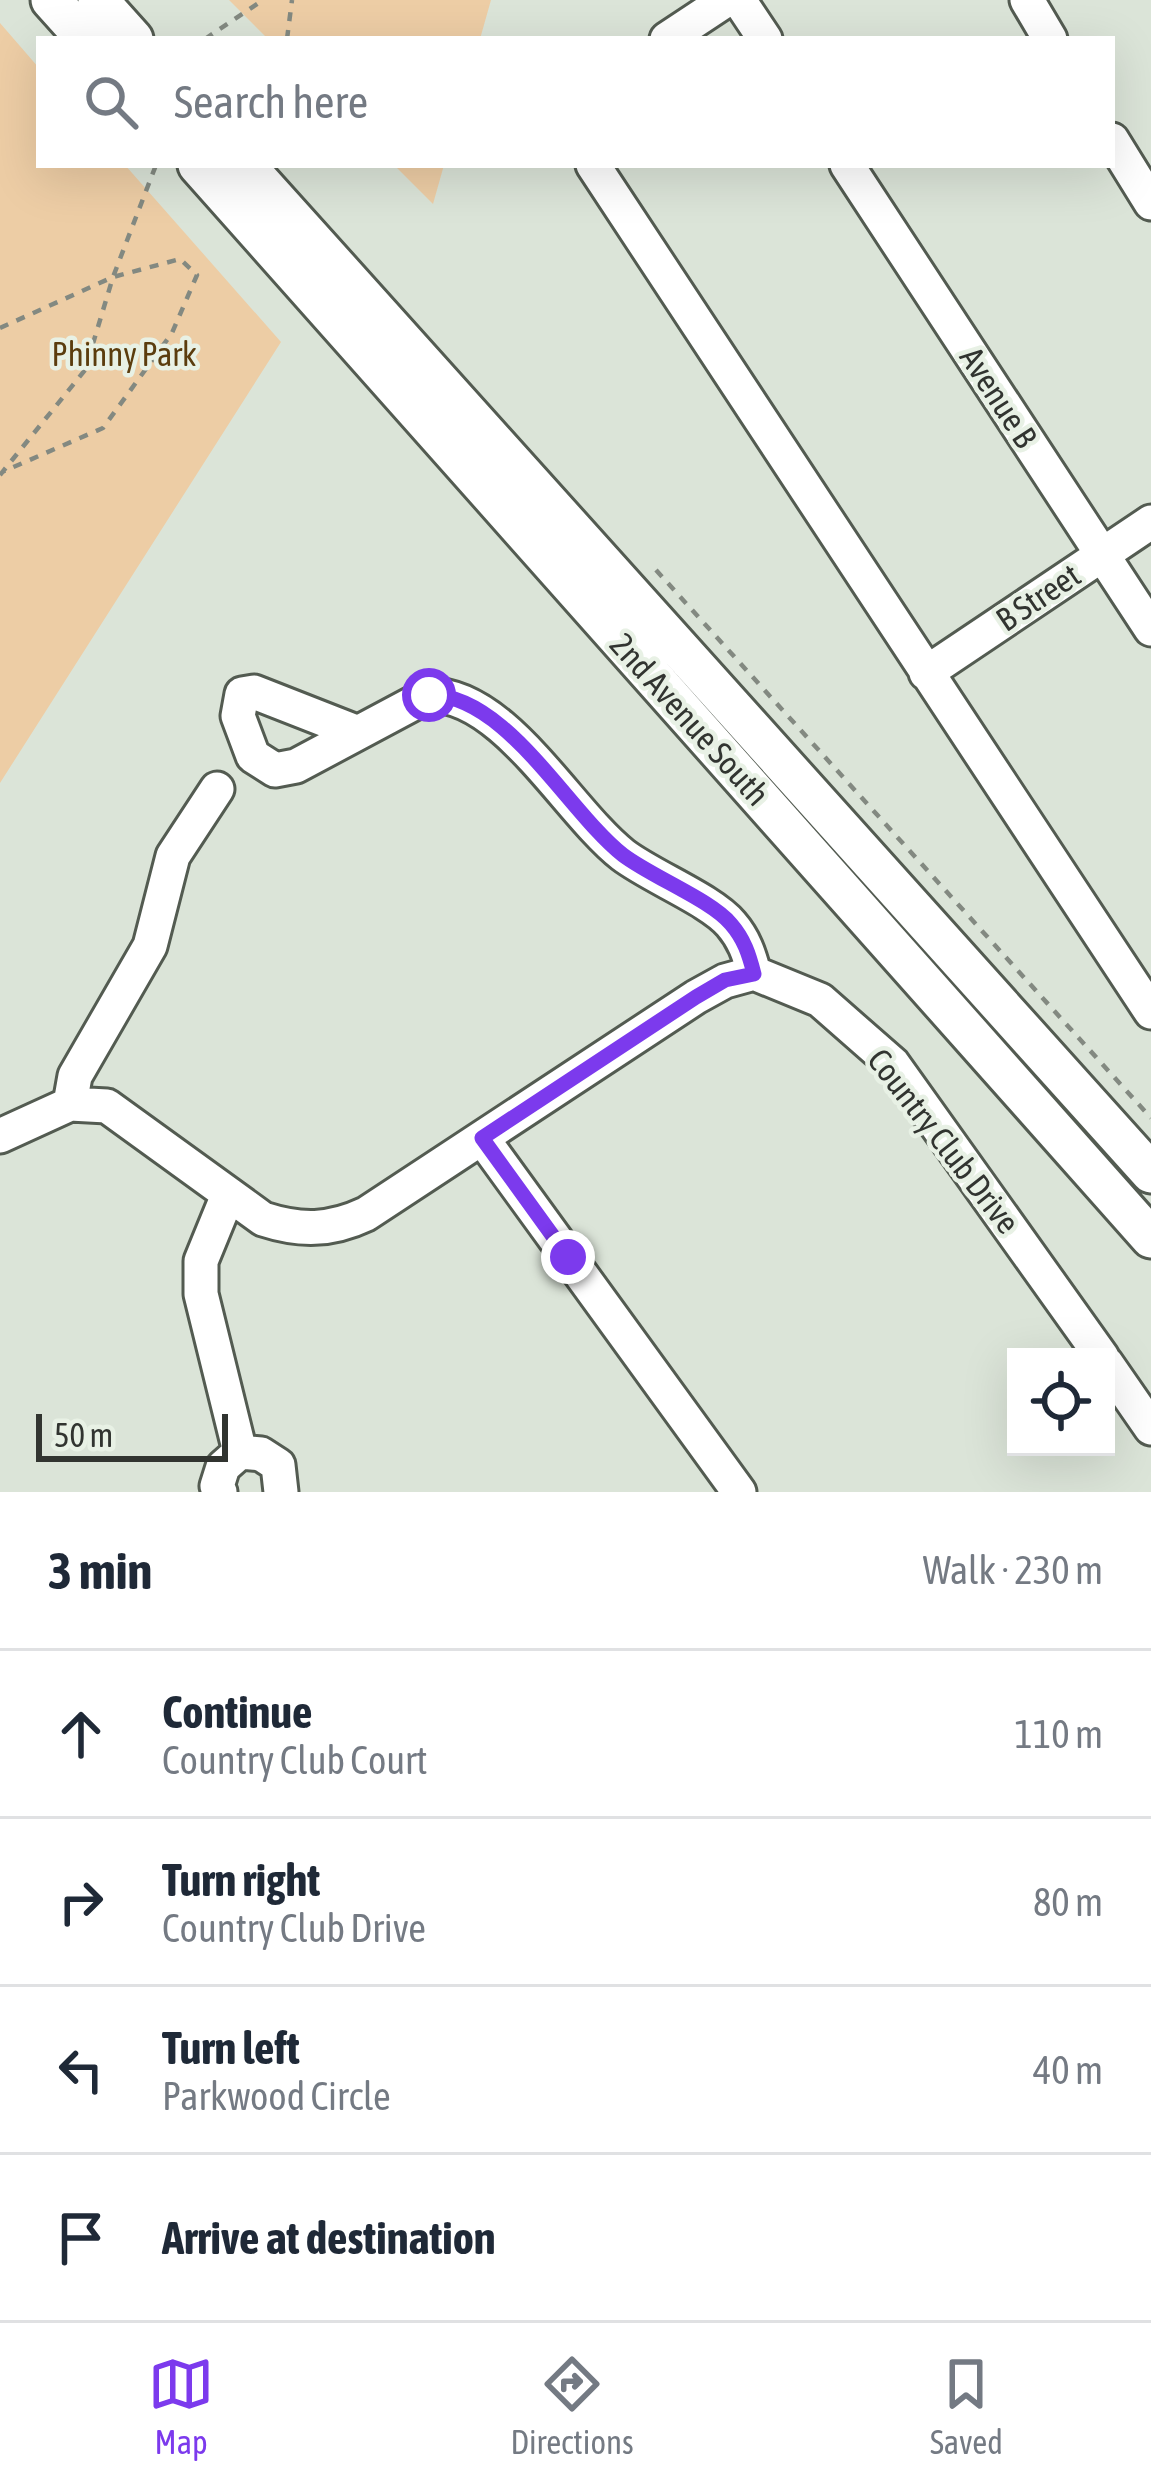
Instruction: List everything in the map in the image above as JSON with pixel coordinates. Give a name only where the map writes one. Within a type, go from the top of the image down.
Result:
[{"type":"main road","points":[[51,0],[83,36]]},
{"type":"main road","points":[[98,0],[130,36]]},
{"type":"main road","points":[[204,168],[237,183],[1151,1173]]},
{"type":"main road","name":"2nd Avenue South","points":[[237,183],[1151,1238]]},
{"type":"street","points":[[672,36],[726,0]]},
{"type":"street","points":[[739,0],[763,36]]},
{"type":"street","points":[[1027,0],[1049,36]]},
{"type":"street","points":[[1115,145],[1151,203]]},
{"type":"street","points":[[595,168],[1151,1012]]},
{"type":"street","name":"Avenue B","points":[[849,168],[1151,629]]},
{"type":"street","name":"B Street","points":[[926,673],[1151,523]]},
{"type":"street","points":[[0,1136],[70,1104],[107,1106],[262,1219],[290,1228],[343,1225],[696,997],[725,980],[754,974],[747,947],[728,920],[598,836],[536,761],[499,725],[470,706],[446,695],[429,695],[356,732]]},
{"type":"street","points":[[70,1104],[75,1076],[150,946],[173,856],[217,789]]},
{"type":"street","name":"Country Club Drive","points":[[754,974],[820,1000],[893,1064],[1095,1348]]},
{"type":"street","points":[[482,1138],[739,1492]]},
{"type":"street","points":[[228,1195],[201,1262],[201,1294],[239,1451]]},
{"type":"street","name":"Country Club Drive","points":[[1115,1376],[1151,1428]]},
{"type":"street","points":[[220,1492],[217,1486],[223,1467],[239,1451]]},
{"type":"street","points":[[239,1451],[261,1454],[278,1465],[281,1492]]},
{"type":"path","points":[[210,36],[263,0]]},
{"type":"path","points":[[287,36],[292,0]]},
{"type":"path","points":[[1,473],[85,370],[113,277],[155,168]]},
{"type":"path","points":[[0,328],[113,277],[180,259],[196,275],[172,333],[103,428],[1,473]]},
{"type":"path","points":[[651,565],[1151,1118]]},
{"type":"green space","points":[[229,0],[491,0],[481,36],[265,36]]},
{"type":"green space","name":"Phinny Park","points":[[0,23],[36,65],[36,168],[128,168],[281,342],[0,783]]},
{"type":"green space","points":[[397,168],[443,168],[433,204]]},
{"type":"route","points":[[429,695],[446,695],[499,725],[536,761],[598,836],[728,920],[747,947],[754,974],[725,980],[696,997],[482,1138],[568,1257]]}]
